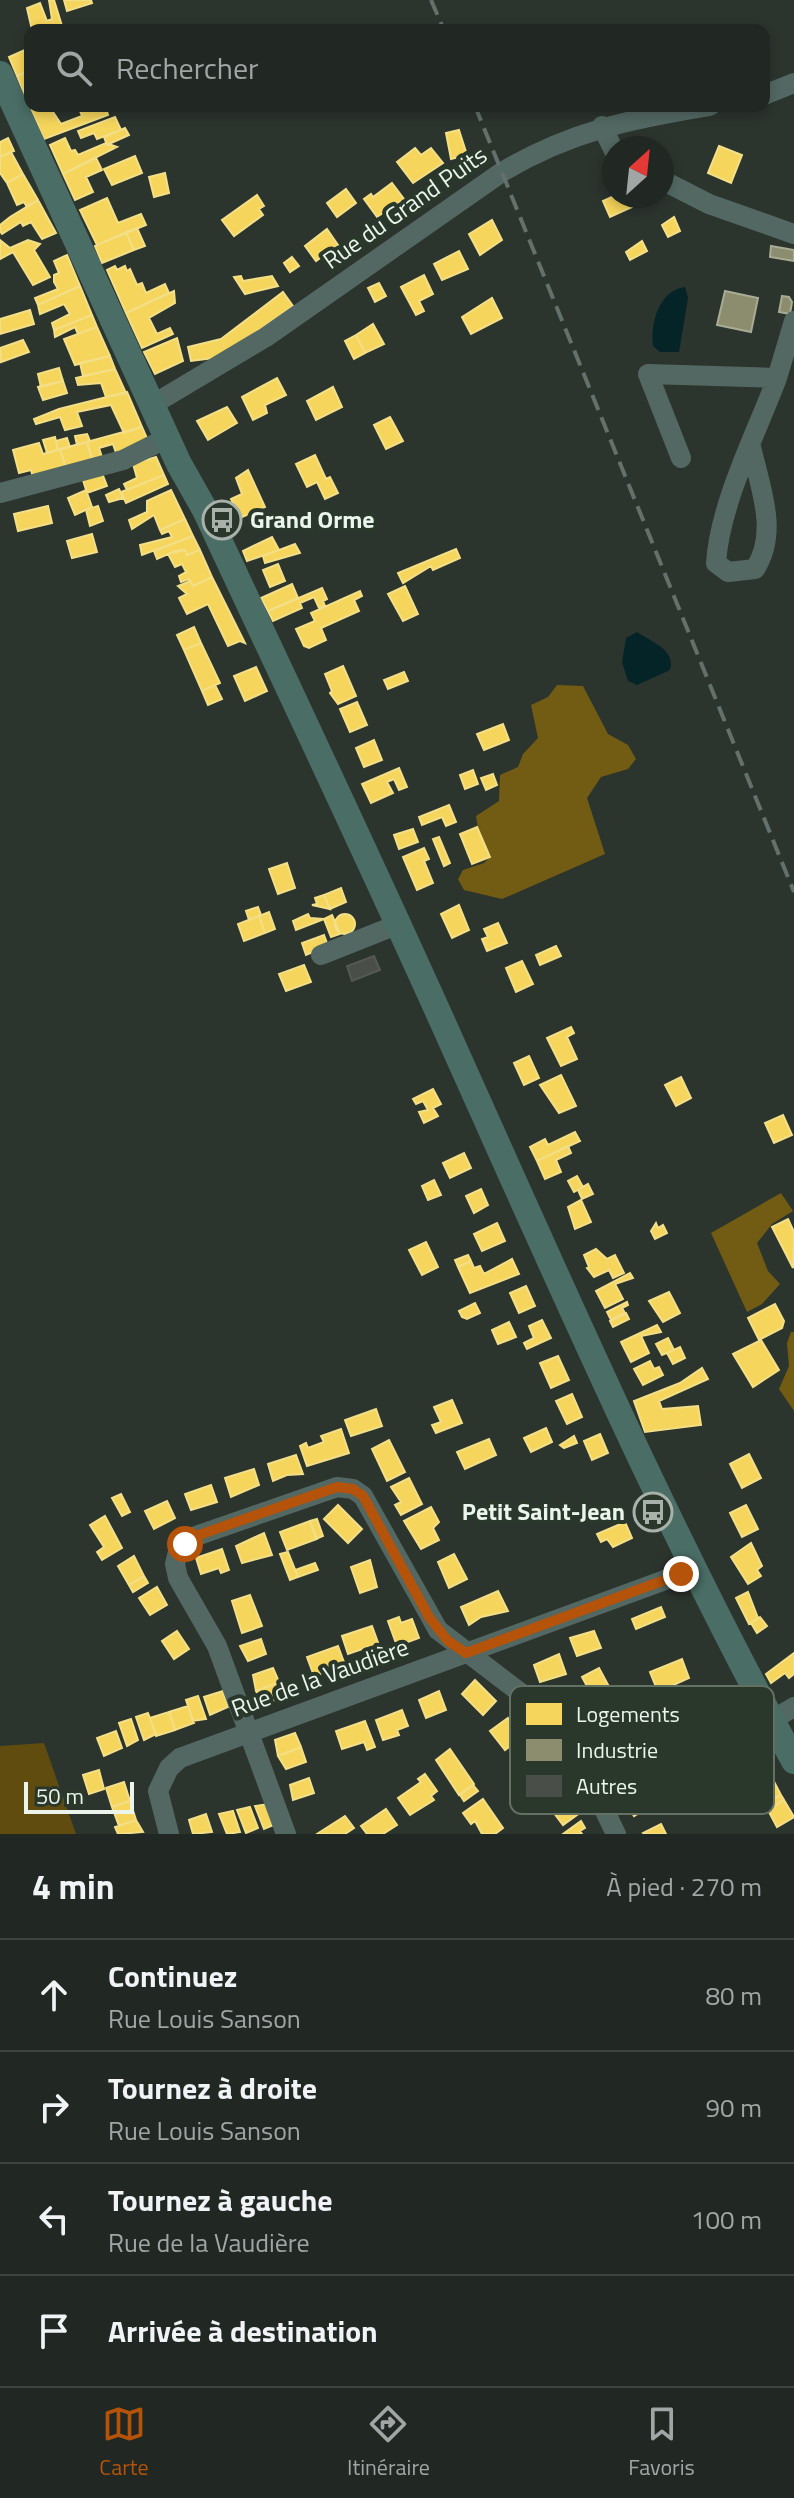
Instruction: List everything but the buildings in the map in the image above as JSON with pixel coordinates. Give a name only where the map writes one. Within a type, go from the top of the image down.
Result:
[{"type":"main road","points":[[0,74],[167,438],[205,510],[399,924],[534,1228],[695,1569],[764,1686]]},
{"type":"main road","points":[[784,1719],[794,1761]]},
{"type":"street","points":[[770,93],[794,83]]},
{"type":"street","name":"Rue du Grand Puits","points":[[152,405],[266,337],[502,172],[540,149],[602,126],[678,112]]},
{"type":"street","points":[[602,126],[607,136]]},
{"type":"street","points":[[674,186],[709,204],[794,234]]},
{"type":"street","points":[[751,447],[767,518],[766,552],[755,569],[728,572],[716,563],[718,535],[751,447],[777,378],[794,321]]},
{"type":"street","points":[[681,458],[648,374],[777,378]]},
{"type":"street","points":[[0,493],[123,460],[167,438]]},
{"type":"street","points":[[321,955],[399,924]]},
{"type":"street","points":[[286,1834],[246,1732],[217,1646],[178,1578],[175,1564],[178,1552],[193,1537],[337,1487],[353,1489],[371,1508],[438,1630],[515,1686]]},
{"type":"street","name":"Rue de la Vaudière","points":[[169,1834],[157,1799],[169,1768],[180,1758],[695,1569]]},
{"type":"street","points":[[606,1814],[616,1834]]},
{"type":"shaded area","points":[[557,685],[583,686],[608,734],[628,745],[636,759],[628,769],[601,777],[587,798],[605,854],[502,899],[464,890],[458,879],[463,870],[484,863],[491,856],[479,835],[476,816],[499,801],[500,775],[518,767],[523,754],[538,738],[531,705],[548,697]]},
{"type":"shaded area","points":[[781,1193],[793,1211],[772,1224],[757,1243],[768,1271],[780,1284],[762,1304],[747,1312],[711,1233]]},
{"type":"shaded area","points":[[791,1332],[794,1332],[794,1411],[779,1389],[789,1366],[787,1343]]},
{"type":"shaded area","points":[[44,1743],[76,1834],[0,1834],[0,1746]]},
{"type":"water","points":[[685,287],[688,298],[679,352],[660,352],[653,346],[652,337],[658,309],[669,294]]},
{"type":"water","points":[[637,632],[661,647],[671,663],[670,670],[637,685],[628,681],[622,662],[626,638]]},
{"type":"railway","points":[[431,0],[441,24]]},
{"type":"railway","points":[[477,112],[794,892]]},
{"type":"place","name":"Grand Orme","points":[[222,520]]},
{"type":"place","name":"Petit Saint-Jean","points":[[653,1512]]},
{"type":"route","points":[[185,1544],[193,1537],[337,1487],[353,1489],[363,1496],[371,1508],[429,1617],[448,1641],[466,1653],[681,1574]]}]
